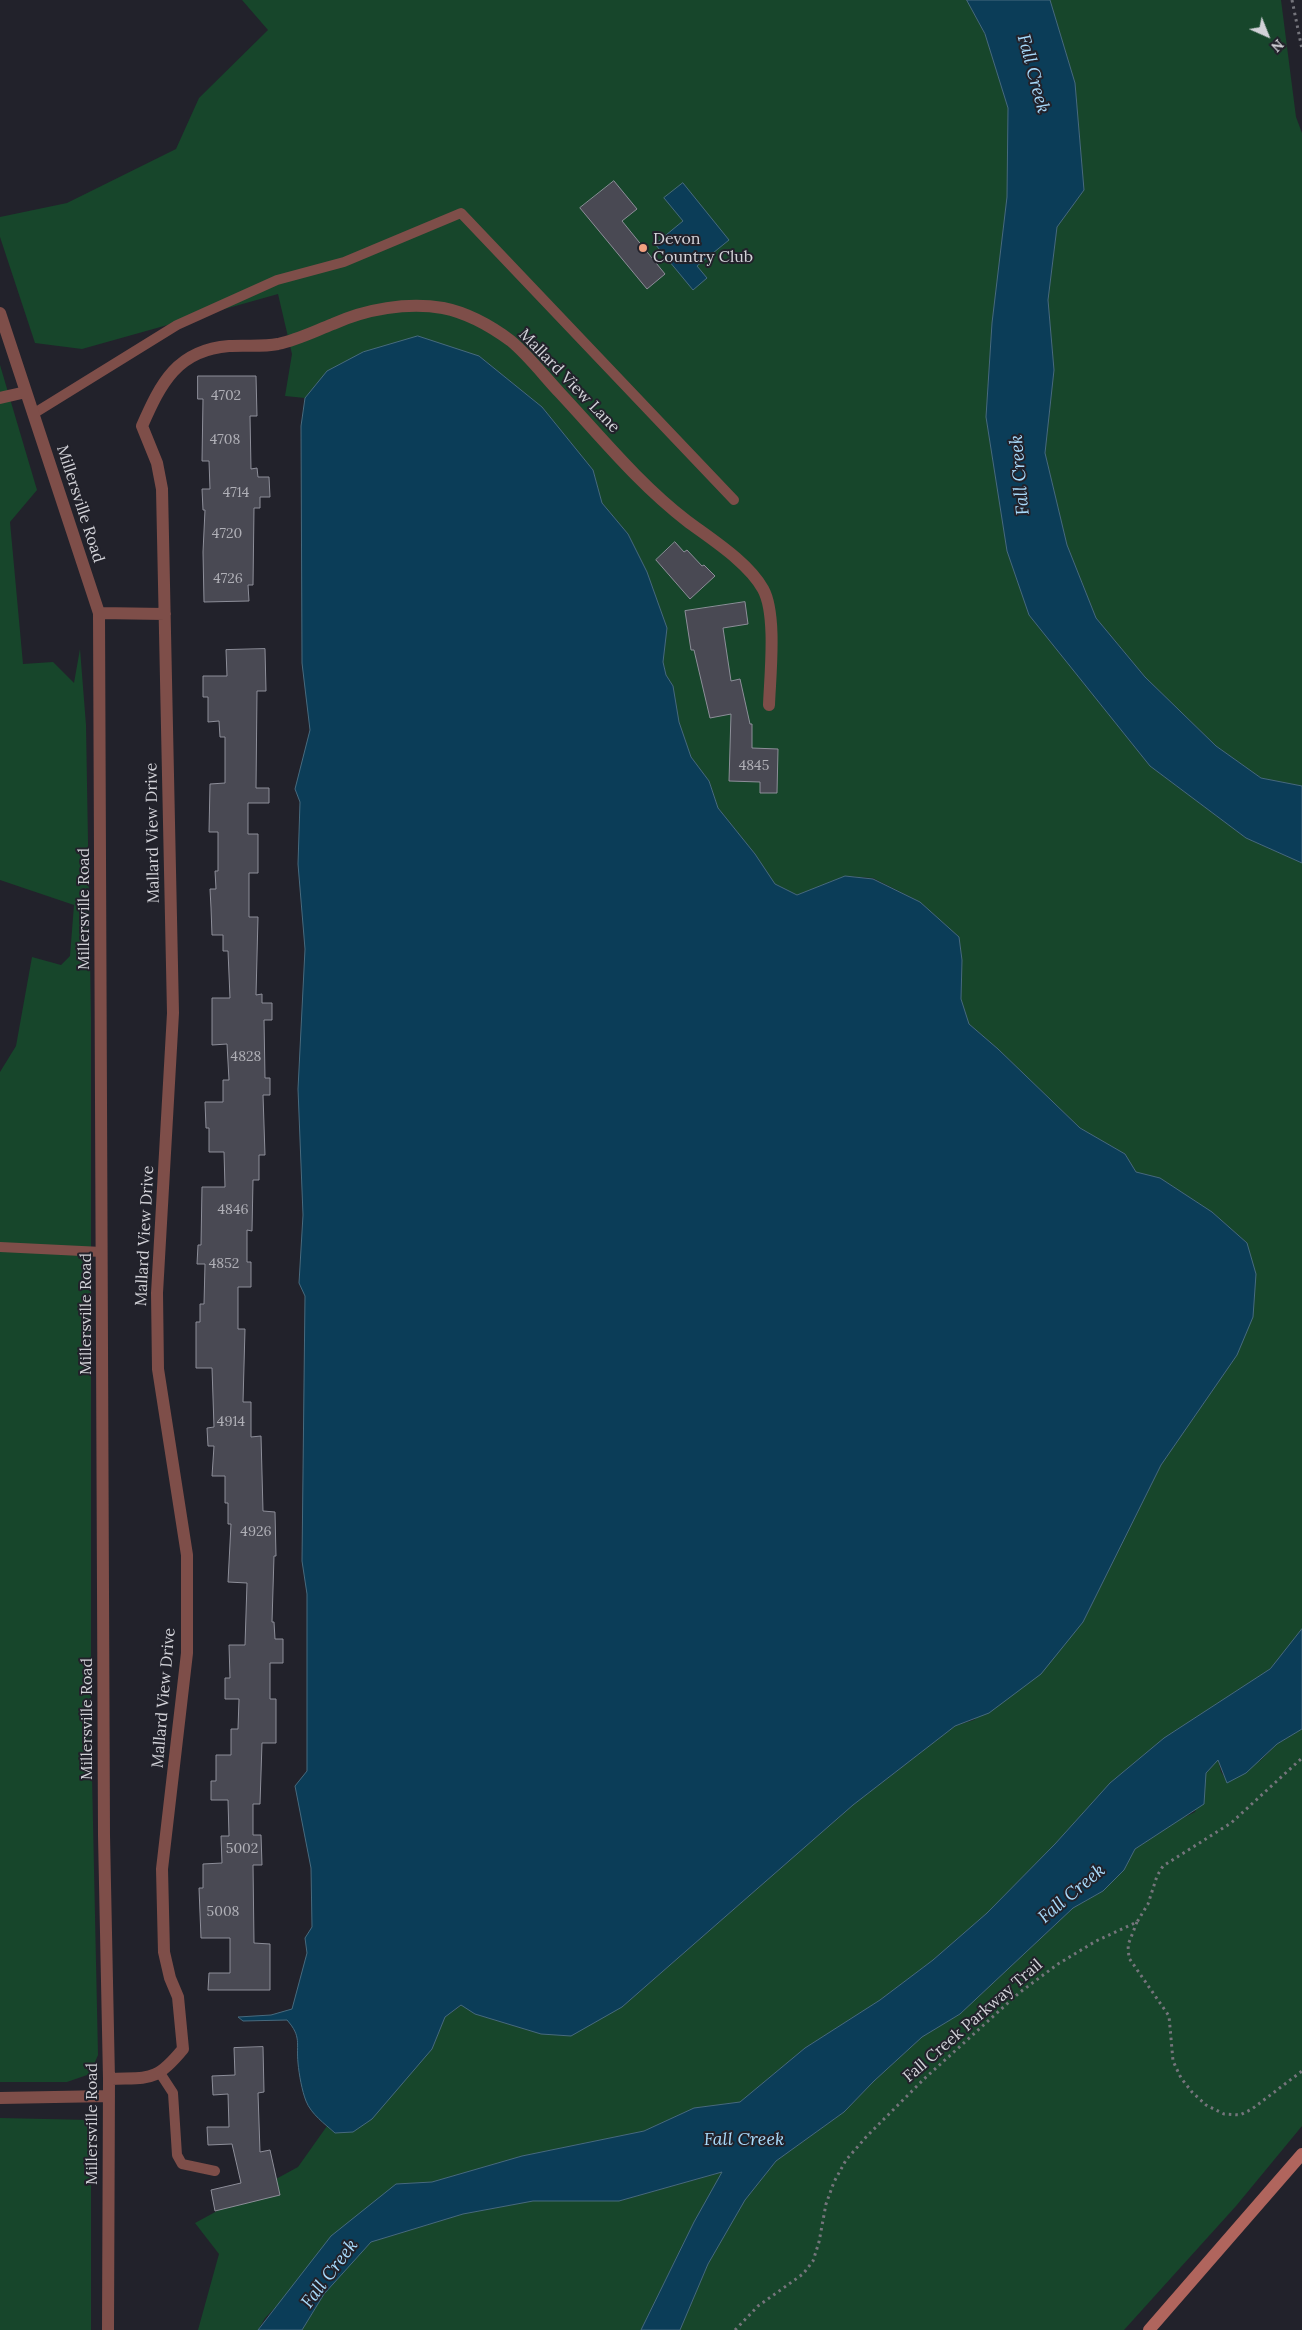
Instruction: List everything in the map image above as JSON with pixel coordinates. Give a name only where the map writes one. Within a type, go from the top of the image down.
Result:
[{"type":"main road","points":[[1149,2330],[1302,2154]]},
{"type":"street","name":"Mallard View Lane","points":[[193,356],[222,347],[276,344],[301,337],[349,318],[406,306],[444,309],[468,316],[489,326],[520,350],[651,490],[726,550],[760,584],[768,599],[770,615],[769,705]]},
{"type":"street","name":"Millersville Road","points":[[0,313],[99,613],[104,1835],[109,2079],[108,2330]]},
{"type":"street","name":"Mallard View Drive","points":[[160,2073],[183,2050],[178,1997],[170,1978],[164,1952],[162,1869],[187,1653],[187,1555],[158,1370],[157,1293],[173,1013],[162,489],[157,463],[142,426],[158,390],[171,372],[193,356]]},
{"type":"street","points":[[0,398],[26,392]]},
{"type":"street","points":[[99,613],[165,614]]},
{"type":"street","points":[[109,2079],[152,2077],[160,2073]]},
{"type":"street","points":[[0,2098],[108,2096]]},
{"type":"lane","points":[[33,414],[177,325],[277,280],[344,262],[461,213],[734,500]]},
{"type":"lane","points":[[0,1247],[102,1252]]},
{"type":"lane","points":[[160,2073],[173,2093],[177,2123],[177,2155],[182,2164],[215,2171]]},
{"type":"path","points":[[1292,0],[1302,49]]},
{"type":"path","points":[[1302,1758],[1231,1823],[1163,1866],[1156,1876],[1148,1904],[1137,1922],[1128,1945],[1129,1958],[1169,2016],[1173,2061],[1181,2078],[1206,2105],[1224,2114],[1240,2115],[1302,2072]]},
{"type":"path","name":"Fall Creek Parkway Trail","points":[[734,2330],[758,2306],[804,2274],[813,2261],[819,2242],[826,2204],[834,2182],[846,2160],[924,2079],[1019,1993],[1065,1959],[1096,1941],[1137,1922]]},
{"type":"green space","points":[[242,0],[967,0],[985,34],[1008,108],[1007,197],[992,323],[986,417],[1007,551],[1029,615],[1150,766],[1246,838],[1302,863],[1302,1629],[1270,1669],[1164,1738],[1110,1783],[1055,1844],[987,1913],[933,1960],[880,2000],[805,2048],[740,2102],[694,2108],[644,2131],[522,2156],[432,2182],[396,2184],[265,2318],[258,2330],[198,2330],[219,2254],[195,2223],[298,2167],[327,2126],[335,2133],[432,2049],[445,2017],[462,2005],[475,2014],[541,2034],[622,2007],[853,1805],[955,1726],[974,1720],[1083,1622],[1161,1465],[1237,1355],[1247,1243],[1212,1212],[1160,1178],[1136,1172],[1125,1154],[1080,1128],[998,1049],[969,1024],[961,999],[962,960],[959,937],[920,902],[873,878],[845,876],[797,895],[775,884],[755,854],[718,808],[709,781],[691,757],[679,722],[673,686],[666,675],[663,662],[667,628],[647,572],[628,534],[602,503],[593,470],[542,407],[479,356],[317,383],[305,398],[285,396],[292,354],[278,294],[82,349],[35,343],[0,237],[0,217],[67,203],[176,149],[199,98],[268,30]]},
{"type":"green space","points":[[1050,0],[1281,0],[1296,117],[1302,133],[1302,786],[1261,778],[1216,746],[1145,677],[1096,618],[1067,545],[1045,453],[1054,370],[1048,300],[1057,227],[1084,190],[1075,83]]},
{"type":"green space","points":[[0,365],[37,490],[10,522],[23,664],[53,662],[74,683],[80,649],[86,725],[91,1017],[91,1730],[98,2055],[90,2074],[67,2082],[0,2082],[0,1072],[16,1046],[32,957],[61,965],[70,956],[74,905],[0,880]]},
{"type":"green space","points":[[1302,1729],[1302,2126],[1236,2206],[1124,2330],[680,2330],[708,2264],[745,2200],[776,2161],[844,2112],[874,2081],[922,2037],[960,2014],[1073,1908],[1103,1891],[1124,1870],[1135,1849],[1179,1820],[1195,1812],[1206,1773],[1218,1760],[1221,1772],[1228,1782],[1261,1760],[1277,1744]]},
{"type":"green space","points":[[0,2118],[91,2120],[91,2330],[0,2330]]},
{"type":"green space","points":[[723,2172],[694,2222],[641,2330],[302,2330],[324,2294],[371,2242],[463,2214],[533,2201],[619,2201]]},
{"type":"water","name":"Fall Creek","points":[[967,0],[1050,0],[1075,83],[1084,190],[1057,227],[1048,300],[1054,370],[1045,453],[1067,545],[1096,618],[1145,677],[1216,746],[1261,778],[1302,786],[1302,863],[1246,838],[1150,766],[1029,615],[1007,551],[986,417],[992,323],[1007,197],[1008,108],[985,34]]},
{"type":"water","points":[[683,183],[729,240],[697,266],[707,278],[693,290],[655,244],[683,221],[664,198]]},
{"type":"water","points":[[418,336],[479,356],[542,407],[593,470],[602,503],[628,534],[647,572],[667,628],[663,662],[666,675],[673,686],[679,722],[691,757],[709,781],[718,808],[755,854],[775,884],[797,895],[845,876],[873,879],[920,902],[959,937],[962,960],[961,999],[969,1024],[998,1049],[1080,1128],[1125,1154],[1136,1172],[1160,1178],[1212,1212],[1247,1243],[1256,1274],[1253,1317],[1237,1355],[1161,1465],[1083,1622],[1041,1674],[989,1713],[955,1726],[853,1805],[622,2007],[571,2036],[541,2034],[475,2014],[461,2005],[445,2017],[432,2049],[372,2119],[353,2132],[335,2133],[308,2106],[299,2072],[297,2036],[287,2020],[243,2021],[238,2017],[271,2015],[292,2009],[307,1953],[305,1938],[312,1927],[311,1868],[295,1786],[307,1771],[307,1594],[302,1561],[305,1296],[299,1283],[303,1215],[298,1089],[305,949],[298,864],[300,802],[295,789],[310,730],[302,663],[301,426],[305,398],[327,371],[363,352]]},
{"type":"water","name":"Fall Creek","points":[[1302,1629],[1302,1729],[1277,1744],[1246,1773],[1227,1783],[1218,1760],[1206,1773],[1204,1804],[1135,1849],[1124,1870],[1103,1891],[1073,1908],[960,2014],[922,2037],[874,2081],[844,2112],[776,2161],[745,2200],[708,2264],[680,2330],[641,2330],[694,2222],[722,2172],[619,2201],[533,2201],[463,2214],[371,2242],[324,2294],[302,2330],[258,2330],[331,2236],[396,2184],[432,2182],[522,2156],[644,2131],[694,2108],[740,2102],[805,2048],[880,2000],[933,1960],[987,1913],[1055,1844],[1110,1783],[1164,1738],[1270,1669]]},
{"type":"building","name":"Devon Country Club","points":[[614,181],[637,209],[622,221],[665,274],[647,289],[580,208]]},
{"type":"building","points":[[198,376],[256,376],[257,416],[250,416],[251,469],[257,468],[258,477],[269,477],[270,497],[260,497],[260,508],[254,508],[253,585],[248,585],[249,601],[204,602],[203,552],[205,510],[203,510],[202,489],[210,489],[209,461],[202,461],[203,399],[198,399]]},
{"type":"building","points":[[675,542],[684,552],[687,550],[702,566],[704,565],[715,576],[690,599],[656,560]]},
{"type":"building","points":[[745,602],[748,624],[723,628],[731,681],[740,679],[750,724],[752,724],[752,748],[778,749],[777,793],[760,793],[760,782],[729,781],[731,714],[710,718],[694,650],[691,650],[685,611]]},
{"type":"building","points":[[265,649],[266,691],[257,691],[256,788],[269,788],[269,803],[248,803],[248,834],[258,834],[258,873],[249,873],[249,917],[258,917],[256,995],[262,994],[262,1003],[272,1003],[272,1020],[264,1020],[265,1078],[270,1078],[270,1095],[263,1095],[265,1155],[259,1155],[259,1180],[253,1180],[252,1231],[247,1230],[247,1262],[251,1262],[251,1287],[238,1287],[238,1329],[245,1329],[243,1402],[251,1402],[251,1437],[261,1436],[263,1511],[275,1512],[276,1556],[274,1556],[272,1622],[274,1622],[275,1639],[283,1639],[283,1663],[270,1663],[270,1699],[276,1699],[276,1743],[262,1743],[260,1804],[253,1804],[253,1835],[261,1835],[262,1865],[253,1865],[254,1943],[270,1944],[270,1990],[208,1990],[209,1973],[230,1973],[230,1938],[201,1938],[199,1888],[203,1888],[203,1864],[222,1863],[221,1836],[229,1836],[228,1800],[211,1800],[211,1781],[216,1781],[216,1755],[231,1755],[231,1729],[238,1729],[239,1699],[225,1699],[225,1678],[230,1678],[229,1645],[245,1645],[247,1583],[228,1582],[231,1524],[228,1524],[228,1503],[225,1503],[225,1476],[212,1476],[214,1446],[208,1446],[207,1428],[214,1427],[212,1368],[196,1368],[196,1322],[200,1322],[200,1304],[204,1304],[205,1264],[197,1264],[198,1245],[201,1245],[202,1187],[225,1187],[224,1152],[209,1152],[209,1128],[206,1128],[205,1102],[223,1102],[223,1080],[229,1080],[227,1044],[212,1045],[212,998],[230,998],[228,951],[223,951],[223,935],[212,935],[210,889],[216,889],[215,871],[218,871],[218,832],[209,832],[210,784],[225,783],[225,737],[220,737],[219,721],[208,722],[208,697],[203,697],[203,676],[227,676],[226,650]]},
{"type":"building","points":[[263,2047],[264,2092],[258,2093],[260,2152],[270,2150],[280,2195],[215,2211],[211,2190],[241,2183],[232,2144],[208,2145],[207,2127],[229,2127],[228,2094],[213,2095],[212,2076],[235,2075],[234,2048]]},
{"type":"place","name":"Devon Country Club","points":[[643,248]]}]
